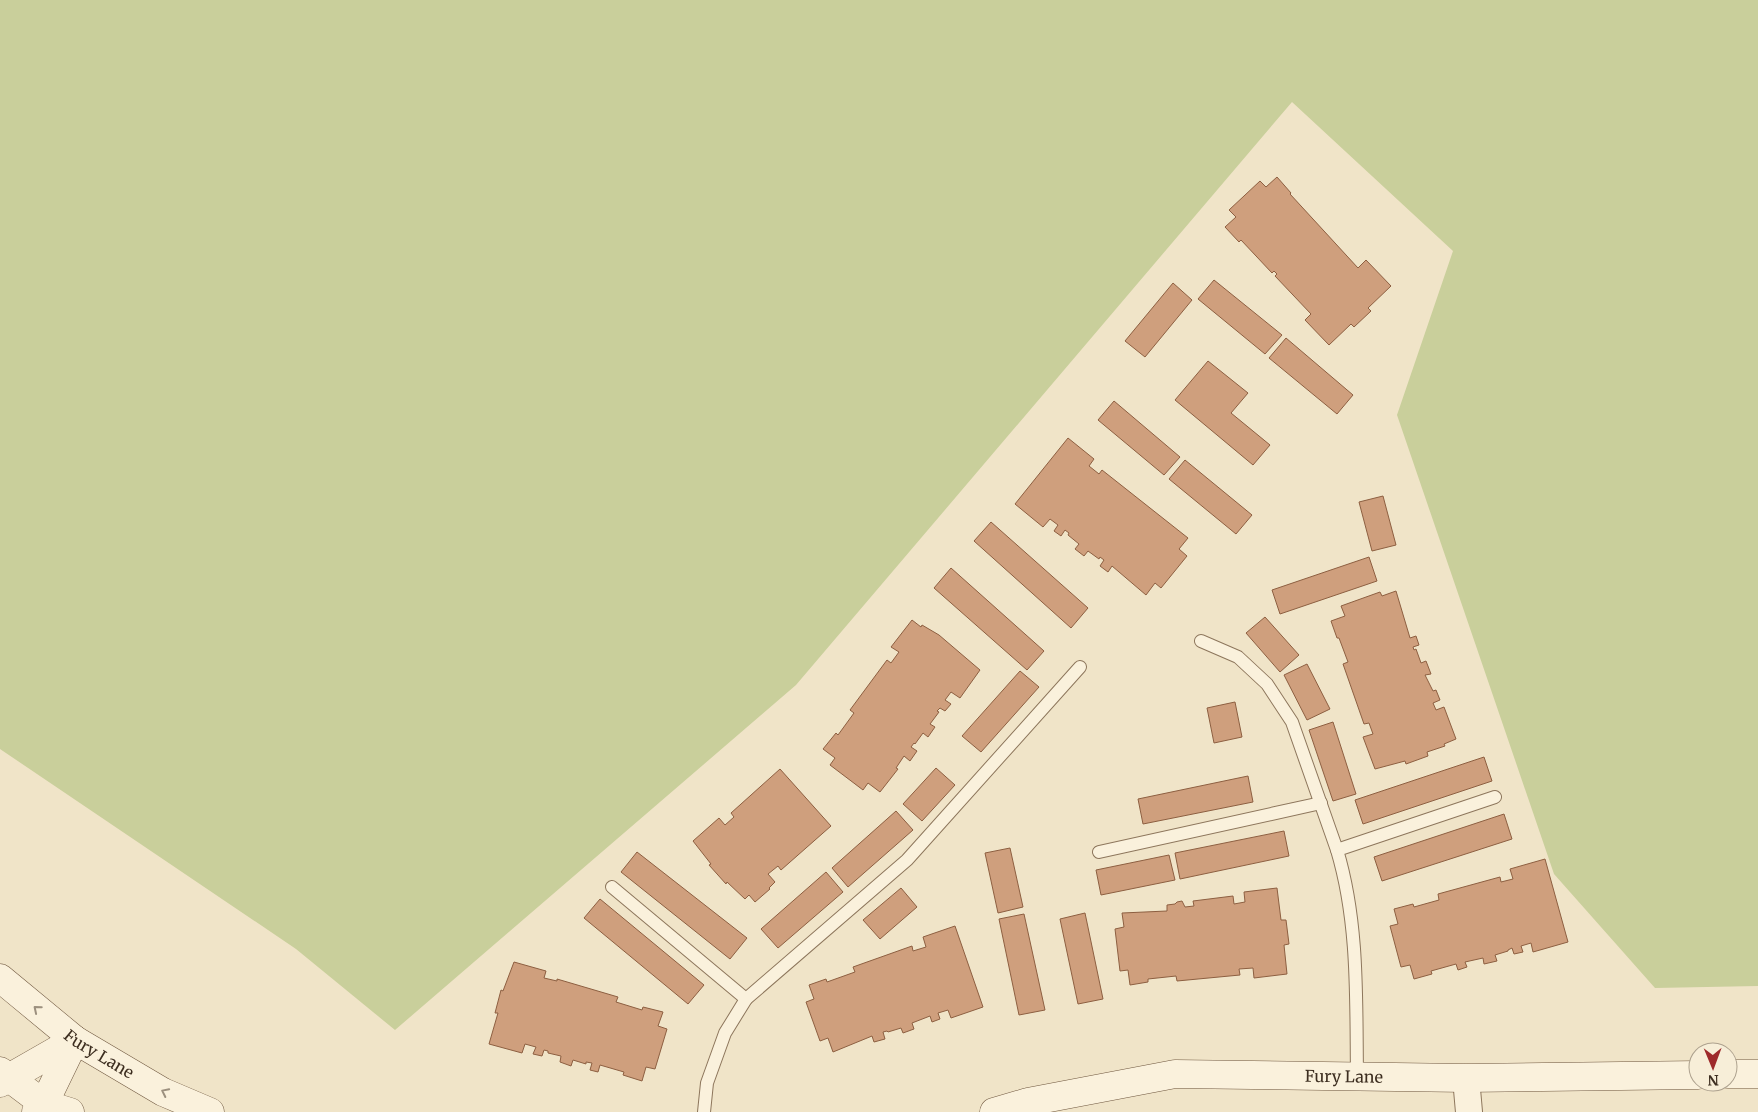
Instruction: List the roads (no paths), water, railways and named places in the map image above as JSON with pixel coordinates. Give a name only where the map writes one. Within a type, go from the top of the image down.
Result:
[{"type":"main road","name":"Fury Lane","points":[[0,978],[74,1040],[163,1092],[210,1112]]},
{"type":"main road","points":[[70,1112],[40,1108],[3,1077],[74,1040]]},
{"type":"main road","points":[[40,1108],[74,1040]]},
{"type":"main road","name":"Fury Lane","points":[[994,1112],[1028,1102],[1175,1074],[1466,1078],[1688,1074]]},
{"type":"main road","points":[[1738,1074],[1758,1074]]},
{"type":"street","points":[[1466,1078],[1469,1112]]},
{"type":"lane","points":[[1201,641],[1238,657],[1267,684],[1292,722],[1338,850],[1345,876],[1354,941],[1357,1077]]},
{"type":"lane","points":[[704,1112],[707,1083],[724,1033],[746,999],[907,860],[1080,667]]},
{"type":"lane","points":[[1338,850],[1495,797]]},
{"type":"lane","points":[[1098,852],[1321,803]]},
{"type":"lane","points":[[612,887],[746,999]]}]
